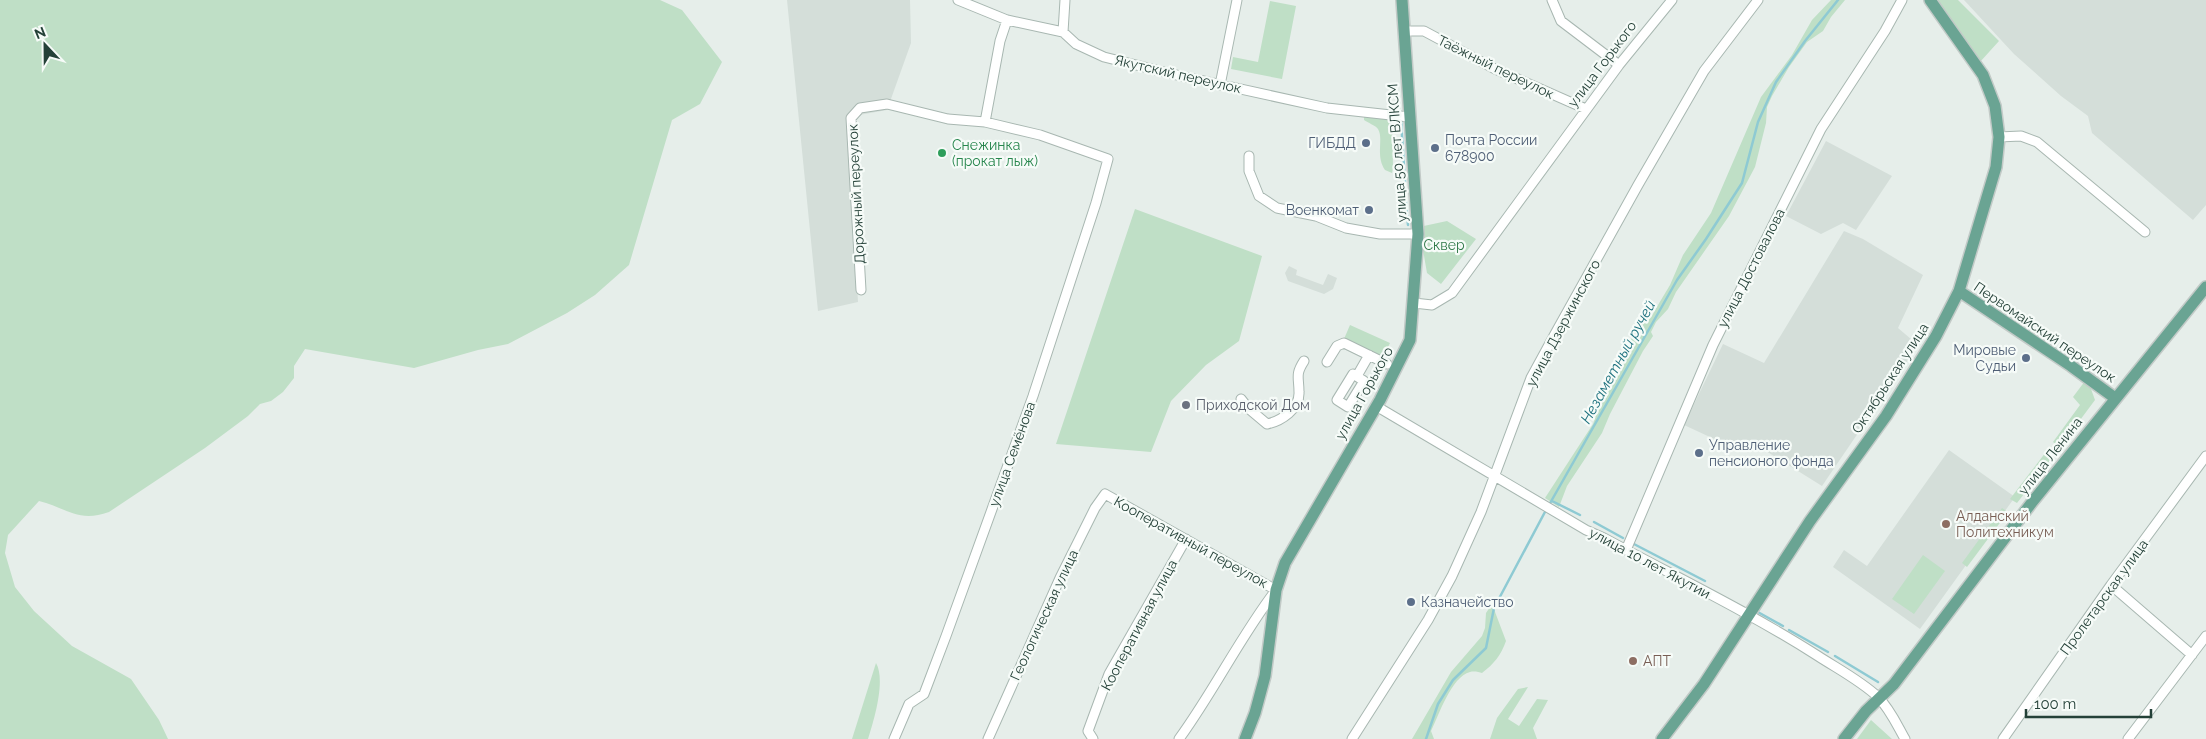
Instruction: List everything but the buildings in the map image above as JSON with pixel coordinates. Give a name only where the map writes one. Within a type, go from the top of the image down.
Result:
[{"type":"main road","name":"улица 50 лет ВЛКСМ","points":[[1402,0],[1418,234],[1414,304]]},
{"type":"main road","name":"Октябрьская улица","points":[[1662,739],[1704,684],[1810,521],[1886,416],[1936,336],[1959,292],[1996,167],[1999,137],[1995,106],[1983,76],[1930,0]]},
{"type":"main road","name":"улица Ленина","points":[[1844,739],[1879,698],[1894,684],[2114,398],[2206,287]]},
{"type":"main road","name":"Первомайский переулок","points":[[1959,292],[2071,366],[2114,398]]},
{"type":"main road","name":"улица Горького","points":[[1276,590],[1286,563],[1376,406],[1410,340],[1414,304]]},
{"type":"main road","points":[[1245,739],[1255,713],[1265,676],[1276,590]]},
{"type":"street","name":"Якутский переулок","points":[[958,0],[1007,20],[1063,32],[1076,44],[1104,57],[1327,108],[1409,117]]},
{"type":"street","points":[[1063,32],[1065,0]]},
{"type":"street","points":[[1220,85],[1237,0]]},
{"type":"street","points":[[1552,0],[1561,21],[1619,65]]},
{"type":"street","name":"улица Горького","points":[[1414,304],[1432,305],[1452,293],[1619,65],[1672,0]]},
{"type":"street","name":"улица Дзержинского","points":[[1352,739],[1428,620],[1452,576],[1480,512],[1531,378],[1559,325],[1704,71],[1758,0]]},
{"type":"street","name":"улица Достовалова","points":[[1626,550],[1713,344],[1822,129],[1885,31],[1902,0]]},
{"type":"street","points":[[986,122],[1000,41],[1007,20]]},
{"type":"street","name":"Таёжный переулок","points":[[1404,31],[1424,31],[1494,69],[1586,109]]},
{"type":"street","name":"Дорожный переулок","points":[[861,290],[851,118],[860,108],[887,104],[948,118],[986,122],[1040,135],[1108,159]]},
{"type":"street","points":[[1999,137],[2021,136],[2037,142],[2145,232]]},
{"type":"street","points":[[1250,156],[1249,171],[1259,196],[1277,208],[1316,216],[1346,228],[1380,234],[1418,234]]},
{"type":"street","name":"улица Семёнова","points":[[894,739],[909,704],[924,694],[946,636],[1033,396],[1098,196],[1108,159]]},
{"type":"street","points":[[1327,362],[1337,346],[1344,343],[1387,364]]},
{"type":"street","points":[[1357,376],[1369,355]]},
{"type":"street","points":[[1241,399],[1248,408],[1267,424],[1277,422],[1295,405],[1299,392],[1298,371],[1304,361]]},
{"type":"street","name":"улица 10 лет Якутии","points":[[1376,406],[1550,510],[1750,615],[1844,673],[1879,698],[1895,720],[1905,739]]},
{"type":"street","name":"Пролетарская улица","points":[[2003,739],[2111,585],[2206,456]]},
{"type":"street","name":"Кооперативный переулок","points":[[1105,494],[1276,590]]},
{"type":"street","name":"Геологическая улица","points":[[988,739],[1060,578],[1095,508],[1105,494]]},
{"type":"street","name":"Кооперативная улица","points":[[1092,739],[1088,731],[1109,674],[1186,539]]},
{"type":"street","points":[[2111,585],[2192,655]]},
{"type":"street","name":"улица Горького","points":[[1179,739],[1195,717],[1259,612],[1276,590]]},
{"type":"street","points":[[2128,739],[2206,636]]},
{"type":"shaded area","points":[[787,0],[910,0],[911,43],[887,110],[848,117],[858,302],[818,311]]},
{"type":"shaded area","points":[[1964,0],[2206,0],[2206,205],[2193,220],[2092,133],[2088,116],[2061,96],[2014,54]]},
{"type":"shaded area","points":[[1826,141],[1892,176],[1856,230],[1843,223],[1821,234],[1786,216]]},
{"type":"shaded area","points":[[1844,231],[1863,239],[1923,275],[1898,328],[1918,345],[1822,486],[1758,446],[1738,450],[1684,425],[1723,344],[1764,363]]},
{"type":"shaded area","points":[[1289,266],[1297,270],[1296,275],[1323,285],[1328,274],[1337,278],[1333,289],[1324,294],[1288,281],[1285,273]]},
{"type":"shaded area","name":"Алданский Политехникум","points":[[1949,450],[2015,497],[1920,629],[1833,567],[1844,550],[1867,566]]},
{"type":"green space","points":[[0,0],[660,0],[682,10],[722,62],[700,104],[672,120],[629,265],[595,295],[567,313],[508,344],[478,350],[414,368],[305,349],[294,366],[294,378],[283,392],[271,401],[260,404],[248,416],[205,448],[109,512],[89,516],[81,515],[39,501],[8,535],[5,553],[15,587],[34,611],[72,646],[131,679],[159,720],[168,739],[0,739]]},
{"type":"green space","points":[[1831,0],[1845,0],[1831,17],[1823,31],[1807,42],[1789,67],[1772,96],[1767,107],[1766,123],[1755,167],[1729,216],[1676,292],[1668,309],[1656,322],[1651,332],[1653,336],[1643,351],[1602,433],[1567,486],[1559,507],[1545,498],[1593,424],[1608,382],[1619,359],[1641,323],[1653,314],[1670,285],[1683,255],[1711,213],[1761,97],[1792,55],[1812,20]]},
{"type":"green space","points":[[1936,0],[1958,0],[1999,41],[1980,62]]},
{"type":"green space","points":[[1270,1],[1296,6],[1282,79],[1231,69],[1233,57],[1258,62]]},
{"type":"green space","points":[[1364,113],[1392,118],[1392,173],[1385,170],[1382,164],[1380,133],[1375,126],[1364,120]]},
{"type":"green space","points":[[1135,209],[1262,256],[1239,341],[1206,365],[1171,401],[1151,452],[1056,444]]},
{"type":"green space","name":"Сквер","points":[[1447,221],[1476,239],[1441,284],[1427,273],[1419,227]]},
{"type":"green space","points":[[1350,325],[1390,343],[1380,364],[1341,346]]},
{"type":"green space","points":[[2085,381],[2091,389],[2095,400],[2060,447],[2053,442],[2080,405],[2073,397]]},
{"type":"green space","points":[[2049,448],[2056,453],[2017,503],[2010,499]]},
{"type":"green space","points":[[2002,508],[2008,512],[1967,567],[1962,563]]},
{"type":"green space","points":[[1923,555],[1945,571],[1914,614],[1892,599]]},
{"type":"green space","points":[[1492,604],[1506,641],[1502,651],[1494,663],[1482,673],[1470,672],[1463,675],[1457,681],[1446,697],[1431,731],[1434,739],[1412,739],[1451,672],[1482,636],[1485,628],[1486,613]]},
{"type":"green space","points":[[876,663],[880,679],[879,690],[876,711],[868,739],[852,739]]},
{"type":"green space","points":[[1528,687],[1508,719],[1519,726],[1537,699],[1548,700],[1533,728],[1537,739],[1490,739],[1497,718],[1518,689]]},
{"type":"green space","points":[[1871,720],[1892,739],[1857,739]]},
{"type":"waterway","name":"Незаметный ручей","points":[[1549,505],[1677,280],[1742,183],[1758,122],[1776,82],[1805,41],[1838,0]]},
{"type":"waterway","points":[[1401,120],[1405,182]]},
{"type":"waterway","points":[[1405,193],[1408,225]]},
{"type":"waterway","points":[[1552,501],[1580,515]]},
{"type":"waterway","name":"Незаметный ручей","points":[[1426,739],[1438,704],[1453,680],[1486,648],[1494,608],[1546,510]]},
{"type":"waterway","points":[[1594,522],[1623,538]]},
{"type":"waterway","points":[[1632,543],[1705,581]]},
{"type":"waterway","points":[[1756,611],[1783,626]]},
{"type":"waterway","points":[[1789,630],[1828,652]]},
{"type":"waterway","points":[[1835,656],[1878,682]]},
{"type":"place","name":"ГИБДД","points":[[1366,143]]},
{"type":"place","name":"Почта России 678900","points":[[1435,148]]},
{"type":"place","name":"Снежинка (прокат лыж)","points":[[942,153]]},
{"type":"place","name":"Военкомат","points":[[1369,210]]},
{"type":"place","name":"Мировые Судьи","points":[[2026,358]]},
{"type":"place","name":"Приходской Дом","points":[[1186,405]]},
{"type":"place","name":"Управление пенсионого фонда","points":[[1699,453]]},
{"type":"place","name":"Алданский Политехникум","points":[[1946,524]]},
{"type":"place","name":"Казначейство","points":[[1411,602]]},
{"type":"place","name":"АПТ","points":[[1633,661]]}]
